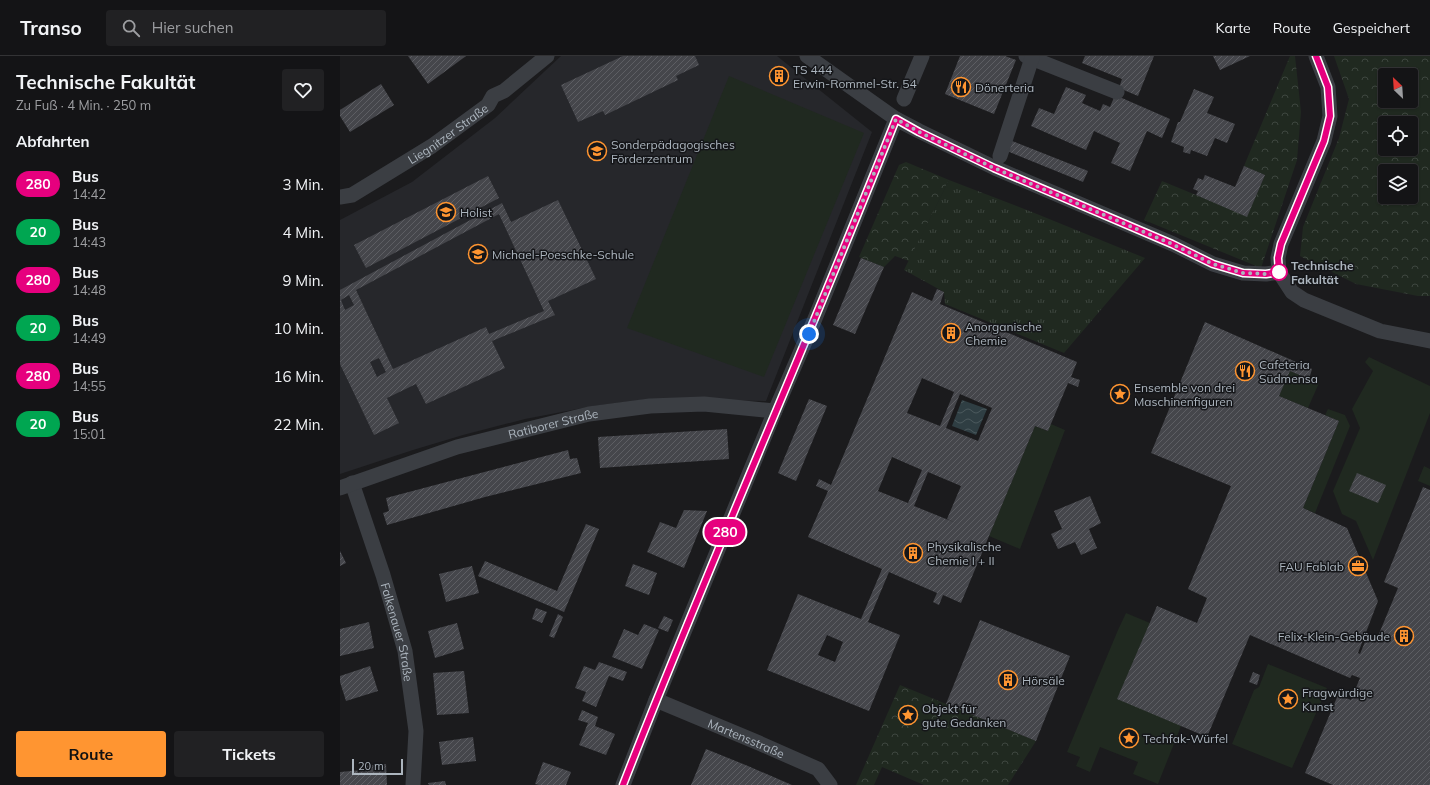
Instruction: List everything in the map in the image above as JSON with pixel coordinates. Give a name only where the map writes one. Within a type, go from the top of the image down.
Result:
[{"type":"street","name":"Liegnitzer Straße","points":[[340,197],[352,195],[432,146],[488,105],[493,96],[504,91],[547,56]]},
{"type":"street","points":[[807,56],[896,119],[919,132],[994,168],[1172,244],[1213,264],[1243,273],[1266,274],[1279,272]]},
{"type":"street","points":[[905,92],[922,56]]},
{"type":"street","points":[[1316,56],[1328,87],[1330,116],[1324,141],[1281,244],[1278,258],[1279,272],[1292,292],[1304,300],[1380,331],[1430,341]]},
{"type":"street","points":[[1000,156],[1029,57],[1058,63],[1114,92]]},
{"type":"street","points":[[622,785],[896,119]]},
{"type":"street","name":"Ratiborer Straße","points":[[346,486],[457,448],[589,414],[650,406],[704,404],[775,412]]},
{"type":"street","name":"Falkenauer Straße","points":[[346,486],[383,575],[405,651],[416,730],[413,785]]},
{"type":"street","name":"Martensstraße","points":[[656,700],[818,769],[830,785]]},
{"type":"shaded area","name":"Michael-Poeschke-Schule","points":[[561,56],[777,56],[872,132],[766,401],[649,399],[593,406],[525,419],[463,435],[340,474],[340,220],[412,182],[495,118]]},
{"type":"green space","points":[[1290,56],[1295,56],[1301,112],[1297,160],[1261,268],[1144,220],[1162,181],[1247,216],[1265,175],[1244,166]]},
{"type":"green space","points":[[1334,56],[1430,56],[1430,296],[1418,296],[1356,284],[1300,256],[1303,227],[1339,138],[1349,99]]},
{"type":"green space","points":[[729,76],[864,133],[764,377],[627,328]]},
{"type":"green space","points":[[906,162],[949,180],[909,261],[895,256],[884,267],[859,257],[899,165]]},
{"type":"green space","points":[[949,180],[1145,258],[1064,353],[945,304],[944,292],[904,270]]},
{"type":"green space","points":[[1369,357],[1430,386],[1430,413],[1373,560],[1356,521],[1342,514],[1333,491],[1360,428],[1352,409],[1373,371],[1365,362]]},
{"type":"green space","points":[[1290,371],[1319,383],[1308,408],[1279,396]]},
{"type":"green space","points":[[1328,409],[1345,415],[1350,426],[1315,513],[1303,508],[1339,421],[1325,415]]},
{"type":"green space","points":[[1051,424],[1065,430],[1020,549],[989,536],[1035,426],[1047,431]]},
{"type":"green space","points":[[1424,466],[1430,469],[1430,486],[1418,481]]},
{"type":"green space","points":[[1126,613],[1150,623],[1181,726],[1158,784],[1133,774],[1138,762],[1100,747],[1090,772],[1076,766],[1080,757],[1067,752]]},
{"type":"green space","points":[[1268,664],[1327,688],[1292,768],[1232,744],[1254,690],[1259,687]]},
{"type":"green space","points":[[900,685],[1036,741],[1008,785],[924,785],[882,767],[874,785],[856,785]]},
{"type":"water","points":[[962,400],[987,409],[976,435],[952,426]]},
{"type":"building","points":[[408,56],[466,56],[428,84]]},
{"type":"building","points":[[623,56],[695,56],[699,65],[676,76],[678,80],[605,115],[603,111],[578,122],[561,85]]},
{"type":"building","points":[[960,56],[1005,56],[1016,60],[994,114],[945,94]]},
{"type":"building","points":[[1085,56],[1154,56],[1138,96],[1119,88],[1122,79],[1082,63]]},
{"type":"building","points":[[1213,56],[1250,56],[1220,70]]},
{"type":"building","name":"TS 444 Erwin-Rommel-Str. 54","points":[[776,69],[786,76],[781,83],[771,75]]},
{"type":"building","points":[[381,84],[394,105],[350,132],[340,116],[340,110]]},
{"type":"building","points":[[1066,87],[1086,95],[1082,103],[1100,111],[1103,104],[1110,107],[1115,95],[1170,119],[1162,138],[1147,131],[1130,171],[1111,163],[1120,143],[1094,131],[1086,150],[1031,126],[1039,108],[1054,114]]},
{"type":"building","points":[[1194,89],[1214,97],[1207,113],[1235,124],[1227,143],[1215,138],[1207,156],[1191,150],[1190,154],[1183,152],[1184,147],[1171,142],[1178,122],[1180,122]]},
{"type":"building","points":[[1012,141],[1088,171],[1083,182],[1007,151]]},
{"type":"building","points":[[1244,166],[1265,175],[1247,217],[1196,195],[1198,191],[1193,189],[1198,178],[1203,180],[1205,175],[1235,187]]},
{"type":"building","name":"Holist","points":[[488,176],[499,198],[366,268],[354,245]]},
{"type":"building","points":[[558,200],[596,279],[548,301],[555,315],[492,341],[505,368],[426,404],[416,384],[387,398],[399,423],[374,435],[340,364],[340,290],[502,203],[511,222]],"holes":[[[499,214],[544,311],[489,334],[486,327],[393,369],[356,290]],[[349,295],[354,305],[345,310],[341,300]],[[379,358],[386,372],[377,377],[370,362]]]},
{"type":"building","points":[[861,258],[884,267],[855,334],[833,325]]},
{"type":"building","points":[[937,289],[944,292],[940,304],[1077,362],[1071,377],[1080,380],[1078,387],[1068,383],[1048,431],[1035,426],[961,603],[943,595],[939,605],[933,602],[937,593],[889,572],[868,622],[900,635],[869,711],[767,670],[798,594],[861,619],[882,569],[808,537],[828,491],[816,486],[819,479],[831,485],[912,292],[932,301]],"holes":[[[922,378],[954,392],[940,426],[907,413]],[[960,394],[992,408],[978,441],[946,428]],[[892,457],[922,470],[908,503],[878,491]],[[928,472],[961,486],[947,519],[956,523],[914,506]],[[827,635],[843,642],[835,662],[818,655]]]},
{"type":"building","points":[[1205,322],[1312,369],[1309,379],[1290,371],[1279,396],[1339,421],[1303,508],[1347,528],[1378,601],[1358,653],[1360,654],[1367,637],[1376,641],[1398,588],[1384,582],[1423,487],[1430,490],[1430,785],[1333,785],[1305,773],[1338,695],[1351,700],[1360,678],[1352,675],[1350,678],[1250,635],[1207,737],[1117,699],[1157,606],[1197,623],[1207,598],[1188,589],[1231,486],[1151,453]]},
{"type":"building","points":[[809,399],[827,406],[796,481],[778,473]]},
{"type":"building","points":[[727,429],[729,459],[600,468],[598,437]]},
{"type":"building","points":[[568,450],[570,459],[577,458],[581,473],[485,497],[387,525],[383,513],[389,511],[386,498]]},
{"type":"building","points":[[1357,473],[1386,485],[1378,503],[1349,491]]},
{"type":"building","points":[[1090,496],[1101,523],[1089,529],[1097,548],[1081,555],[1075,542],[1058,549],[1051,534],[1062,529],[1054,511]]},
{"type":"building","points":[[684,510],[707,511],[684,568],[647,552],[660,522],[676,528]]},
{"type":"building","points":[[586,524],[599,529],[564,612],[478,576],[485,561],[557,591]]},
{"type":"building","points":[[340,551],[346,563],[340,566]]},
{"type":"building","points":[[633,564],[657,573],[649,595],[625,586]]},
{"type":"building","points":[[472,566],[479,593],[446,602],[439,574]]},
{"type":"building","points":[[536,608],[547,612],[542,623],[532,619]]},
{"type":"building","points":[[558,614],[563,617],[554,638],[549,636]]},
{"type":"building","points":[[664,616],[673,620],[668,632],[658,628]]},
{"type":"building","name":"Hörsäle","points":[[980,620],[1070,656],[1036,741],[946,704]]},
{"type":"building","points":[[369,622],[374,648],[340,656],[340,629]]},
{"type":"building","points":[[457,623],[464,649],[435,658],[428,631]]},
{"type":"building","points":[[644,624],[659,630],[642,669],[612,657],[624,629],[638,635]]},
{"type":"building","points":[[599,662],[627,672],[623,681],[609,676],[596,707],[582,701],[586,692],[575,688],[584,666],[595,670]]},
{"type":"building","points":[[370,666],[378,691],[346,701],[340,682],[340,676]]},
{"type":"building","points":[[464,671],[469,713],[437,715],[433,673]]},
{"type":"building","points":[[1253,672],[1260,675],[1257,685],[1249,682]]},
{"type":"building","points":[[582,710],[598,717],[595,726],[615,734],[606,755],[579,745],[588,723],[578,720]]},
{"type":"building","points":[[473,737],[476,761],[442,765],[439,742]]},
{"type":"building","points":[[706,749],[748,766],[792,785],[691,785]]},
{"type":"building","points":[[543,762],[571,772],[566,785],[535,784]]},
{"type":"building","points":[[386,764],[387,785],[340,785],[340,772],[362,770],[361,766]]},
{"type":"building","points":[[445,781],[446,785],[429,785],[428,783]]},
{"type":"bus line","name":"280","points":[[623,785],[656,700],[814,321],[896,119],[919,132],[994,168],[1172,244],[1213,264],[1243,273],[1266,274],[1279,272],[1278,258],[1281,244],[1324,141],[1330,116],[1328,87],[1316,56]]},
{"type":"place","name":"TS 444 Erwin-Rommel-Str. 54","points":[[779,76]]},
{"type":"place","name":"Dönerteria","points":[[961,87]]},
{"type":"place","name":"Sonderpädagogisches Förderzentrum","points":[[597,151]]},
{"type":"place","name":"Holist","points":[[446,212]]},
{"type":"place","name":"Michael-Poeschke-Schule","points":[[478,254]]},
{"type":"place","name":"Technische Fakultät","points":[[1279,272]]},
{"type":"place","name":"Anorganische Chemie","points":[[951,333]]},
{"type":"place","name":"Cafeteria Südmensa","points":[[1245,371]]},
{"type":"place","name":"Ensemble von drei Maschinenfiguren","points":[[1120,394]]},
{"type":"place","name":"Physikalische Chemie I + II","points":[[913,553]]},
{"type":"place","name":"FAU Fablab","points":[[1358,566]]},
{"type":"place","name":"Felix-Klein-Gebäude","points":[[1404,636]]},
{"type":"place","name":"Hörsäle","points":[[1008,680]]},
{"type":"place","name":"Fragwürdige Kunst","points":[[1288,699]]},
{"type":"place","name":"Objekt für gute Gedanken","points":[[908,715]]},
{"type":"place","name":"Techfak-Würfel","points":[[1129,738]]},
{"type":"route","points":[[809,334],[896,119],[919,132],[994,168],[1172,244],[1213,264],[1243,273],[1266,274],[1279,272]]}]
